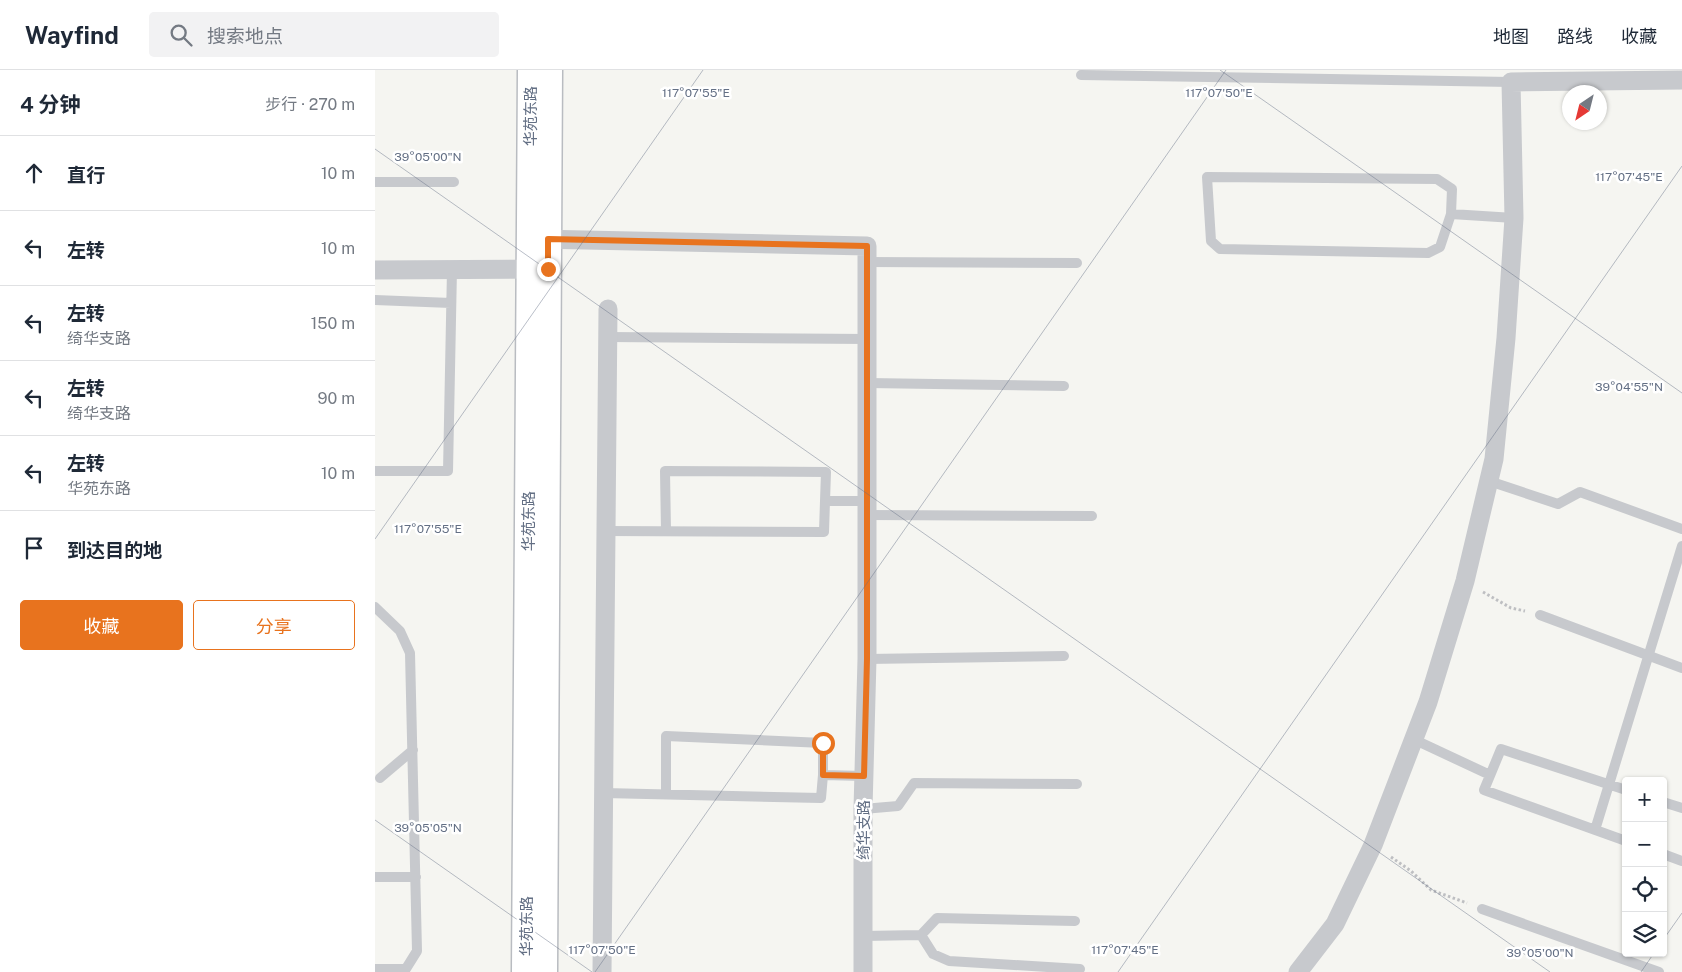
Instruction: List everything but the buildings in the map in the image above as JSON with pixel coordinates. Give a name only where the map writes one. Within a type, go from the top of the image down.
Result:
[{"type":"street","name":"华苑东路","points":[[531,70],[539,239],[544,972]]},
{"type":"street","name":"华苑东路","points":[[539,239],[549,70]]},
{"type":"street","points":[[1298,972],[1335,924],[1373,844],[1413,740],[1465,581],[1489,481],[1494,459],[1506,338],[1514,218],[1511,82],[1682,80]]},
{"type":"street","name":"绮华支路","points":[[539,239],[867,246],[867,659],[863,809],[863,972]]},
{"type":"street","name":"华苑东路","points":[[525,972],[539,269]]},
{"type":"street","points":[[375,270],[539,269]]},
{"type":"street","points":[[602,972],[607,309]]},
{"type":"lane","points":[[1451,70],[1453,81]]},
{"type":"lane","points":[[1081,75],[1511,82]]},
{"type":"lane","points":[[1207,177],[1437,179],[1452,189],[1451,214],[1439,247],[1428,253],[1220,249],[1211,241],[1207,177]]},
{"type":"lane","points":[[375,182],[454,182]]},
{"type":"lane","points":[[1451,214],[1514,218]]},
{"type":"lane","points":[[867,262],[1077,263]]},
{"type":"lane","points":[[375,471],[447,472],[452,269]]},
{"type":"lane","points":[[375,300],[451,303]]},
{"type":"lane","points":[[607,337],[868,339]]},
{"type":"lane","points":[[868,383],[1064,386]]},
{"type":"lane","points":[[606,530],[666,531],[824,532],[826,472],[665,471],[666,531]]},
{"type":"lane","points":[[1489,481],[1558,504],[1580,492],[1682,529]]},
{"type":"lane","points":[[825,501],[867,508],[1092,516]]},
{"type":"lane","points":[[1595,830],[1682,546]]},
{"type":"lane","points":[[375,607],[400,631],[410,653],[417,950],[404,971],[375,969]]},
{"type":"lane","points":[[1540,615],[1682,668]]},
{"type":"lane","points":[[867,659],[1064,656]]},
{"type":"lane","points":[[604,793],[821,798],[823,743],[666,736],[666,794]]},
{"type":"lane","points":[[1413,740],[1491,775]]},
{"type":"lane","points":[[1622,789],[1501,749],[1484,790],[1622,840]]},
{"type":"lane","points":[[377,778],[413,750]]},
{"type":"lane","points":[[823,775],[864,776]]},
{"type":"lane","points":[[863,809],[898,806],[914,783],[1077,784]]},
{"type":"lane","points":[[1667,803],[1682,808]]},
{"type":"lane","points":[[1667,855],[1682,861]]},
{"type":"lane","points":[[375,877],[416,877]]},
{"type":"lane","points":[[1482,909],[1659,972]]},
{"type":"lane","points":[[863,936],[921,935],[937,918],[1075,921]]},
{"type":"lane","points":[[921,935],[933,954],[949,961],[1080,969]]},
{"type":"path","points":[[1465,581],[1511,608],[1540,615]]},
{"type":"path","points":[[1373,844],[1411,871],[1431,890],[1482,909]]},
{"type":"route","points":[[548,269],[548,239],[867,246],[867,659],[864,776],[823,775],[823,743]]}]
